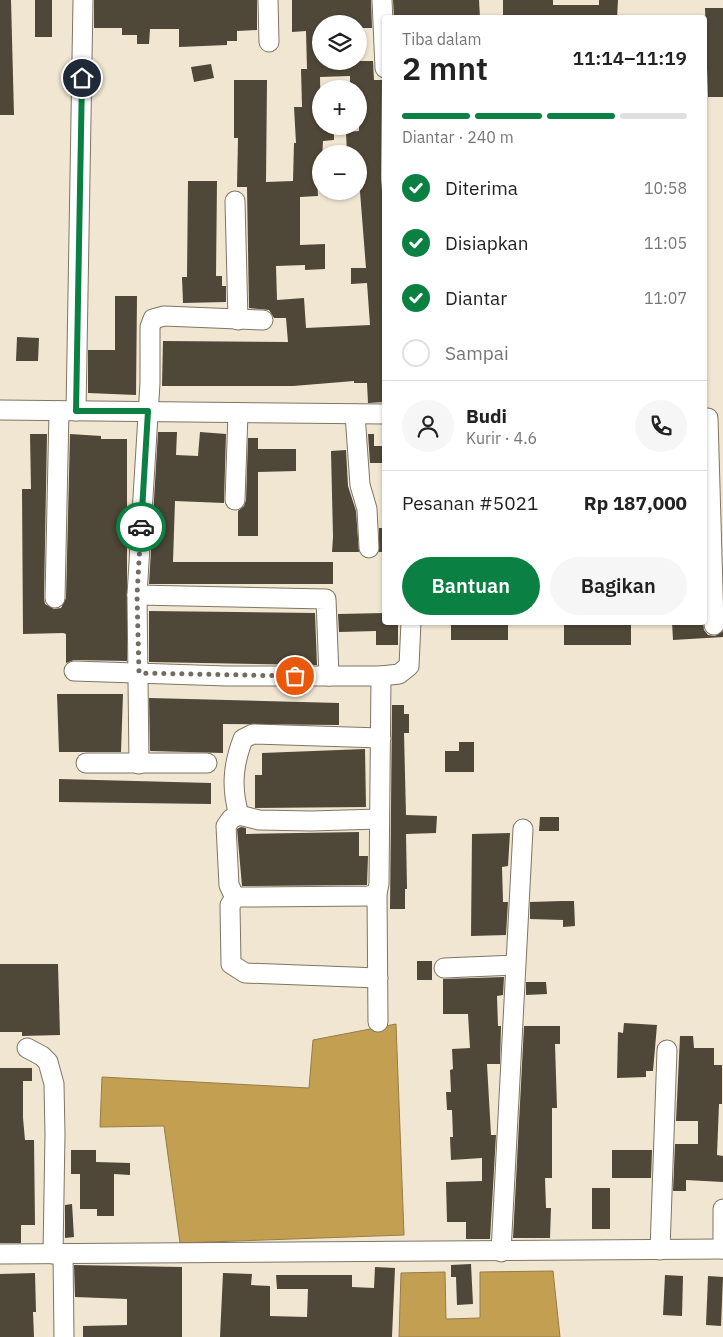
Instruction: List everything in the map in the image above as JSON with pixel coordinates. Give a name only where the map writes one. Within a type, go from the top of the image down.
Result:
[{"type":"street","points":[[55,598],[68,411],[83,0]]},
{"type":"street","points":[[268,0],[269,42]]},
{"type":"street","points":[[382,0],[383,15]]},
{"type":"street","points":[[235,201],[238,320]]},
{"type":"street","points":[[139,764],[137,595],[148,411],[150,327],[153,319],[164,316],[262,320]]},
{"type":"street","points":[[0,410],[382,414]]},
{"type":"street","points":[[234,500],[238,413]]},
{"type":"street","points":[[355,414],[360,485],[367,508],[369,548]]},
{"type":"street","points":[[712,418],[714,625]]},
{"type":"street","points":[[137,595],[326,599],[329,676]]},
{"type":"street","points":[[74,671],[227,676],[381,676],[399,674],[409,666],[411,625]]},
{"type":"street","points":[[378,1022],[377,893],[380,884],[381,676]]},
{"type":"street","points":[[239,815],[234,792],[234,764],[243,739],[253,734],[381,738]]},
{"type":"street","points":[[86,763],[207,763]]},
{"type":"street","points":[[235,898],[229,886],[226,826],[231,819],[239,815],[258,820],[379,819]]},
{"type":"street","points":[[501,1252],[523,830]]},
{"type":"street","points":[[235,898],[369,896],[377,893]]},
{"type":"street","points":[[235,898],[230,905],[231,964],[236,969],[245,973],[378,978]]},
{"type":"street","points":[[444,968],[515,965]]},
{"type":"street","points":[[27,1048],[42,1056],[48,1062],[54,1084],[58,1254],[64,1337]]},
{"type":"street","points":[[660,1250],[667,1050]]},
{"type":"street","points":[[0,1254],[723,1249],[723,1209]]},
{"type":"shaded area","points":[[396,1024],[404,1235],[180,1243],[164,1126],[100,1127],[102,1077],[309,1088],[313,1040]]},
{"type":"shaded area","points":[[553,1271],[560,1337],[399,1337],[401,1273],[445,1272],[446,1319],[480,1318],[480,1272]]},
{"type":"building","points":[[0,0],[11,0],[14,115],[0,115]]},
{"type":"building","points":[[35,0],[52,0],[52,37],[35,37]]},
{"type":"building","points":[[94,0],[257,0],[257,30],[237,31],[237,41],[227,41],[227,45],[179,47],[179,29],[150,29],[149,44],[137,44],[137,35],[122,35],[122,28],[94,28]]},
{"type":"building","points":[[292,0],[371,0],[372,28],[367,28],[367,15],[312,15],[312,70],[367,70],[367,61],[373,61],[374,80],[382,80],[382,402],[368,403],[367,383],[354,383],[354,381],[293,386],[162,386],[163,341],[288,342],[286,318],[274,318],[269,310],[249,308],[247,187],[237,187],[238,138],[234,138],[234,80],[267,80],[266,182],[293,181],[294,143],[296,143],[294,107],[302,107],[301,69],[307,69],[306,31],[292,32]],"holes":[[[350,76],[350,80],[367,80],[367,135],[346,135],[347,145],[367,145],[367,200],[361,200],[366,268],[351,268],[351,284],[367,283],[370,325],[306,328],[304,298],[277,300],[276,266],[305,265],[305,270],[325,269],[325,244],[300,245],[300,197],[312,196],[312,145],[323,145],[323,141],[334,140],[334,135],[312,135],[312,80],[320,80],[320,77]]]},
{"type":"building","points":[[393,0],[479,0],[480,15],[394,15]]},
{"type":"building","points":[[503,0],[553,0],[553,5],[599,5],[599,0],[618,0],[617,15],[503,15]]},
{"type":"building","points":[[705,8],[723,8],[723,97],[708,97],[707,15],[705,15]]},
{"type":"building","points":[[211,64],[214,78],[194,82],[191,67]]},
{"type":"building","points":[[188,181],[217,181],[216,276],[222,276],[222,286],[226,286],[226,302],[183,303],[182,277],[187,277]]},
{"type":"building","points":[[115,296],[137,296],[136,395],[88,393],[88,350],[115,350]]},
{"type":"building","points":[[17,337],[39,338],[38,361],[16,361]]},
{"type":"building","points":[[158,432],[177,432],[176,455],[198,456],[200,432],[226,434],[224,503],[175,501],[173,562],[333,562],[333,584],[149,584]]},
{"type":"building","points":[[30,434],[47,434],[44,598],[45,604],[54,609],[61,608],[66,598],[70,434],[101,436],[101,439],[127,439],[127,661],[74,660],[66,663],[66,634],[23,634],[22,489],[31,489]]},
{"type":"building","points":[[368,434],[374,434],[374,446],[382,446],[382,463],[370,463]]},
{"type":"building","points":[[248,438],[258,438],[258,449],[296,449],[296,471],[258,472],[258,536],[238,536],[238,511],[244,506],[246,500]]},
{"type":"building","points":[[346,450],[348,486],[356,511],[359,552],[332,552],[331,451]]},
{"type":"building","points":[[379,528],[382,528],[382,552],[379,552]]},
{"type":"building","points":[[149,611],[315,613],[317,665],[149,662]]},
{"type":"building","points":[[382,613],[382,625],[398,625],[398,645],[376,645],[376,631],[339,632],[338,614]]},
{"type":"building","points":[[451,625],[508,625],[508,640],[451,640]]},
{"type":"building","points":[[564,625],[631,625],[631,645],[564,645]]},
{"type":"building","points":[[672,625],[703,625],[704,630],[708,635],[715,636],[723,631],[723,637],[673,640]]},
{"type":"building","points":[[57,694],[123,694],[121,752],[59,752]]},
{"type":"building","points":[[149,698],[339,703],[339,725],[223,724],[223,753],[150,751]]},
{"type":"building","points":[[392,705],[404,705],[404,714],[409,714],[409,733],[404,733],[406,815],[437,816],[436,833],[406,834],[407,889],[405,889],[405,909],[390,909]]},
{"type":"building","points":[[459,742],[474,742],[474,772],[445,772],[445,751],[459,751]]},
{"type":"building","points":[[365,749],[366,807],[255,808],[255,775],[262,775],[262,753]]},
{"type":"building","points":[[59,779],[211,783],[211,804],[59,802]]},
{"type":"building","points":[[540,817],[559,817],[559,831],[539,831]]},
{"type":"building","points":[[241,827],[246,828],[246,834],[359,832],[359,856],[368,856],[367,885],[242,886],[237,829]]},
{"type":"building","points":[[510,833],[508,866],[502,867],[503,902],[508,902],[506,935],[471,936],[472,834]]},
{"type":"building","points":[[574,901],[575,926],[563,927],[563,920],[530,919],[530,902]]},
{"type":"building","points":[[417,961],[432,961],[432,980],[417,980]]},
{"type":"building","points":[[0,964],[58,964],[60,1035],[22,1036],[22,1032],[0,1032]]},
{"type":"building","points":[[504,977],[503,995],[497,996],[498,1026],[501,1026],[500,1064],[487,1064],[491,1135],[496,1135],[490,1239],[466,1239],[466,1222],[447,1222],[446,1182],[482,1181],[482,1158],[451,1160],[450,1137],[453,1137],[452,1110],[447,1110],[446,1092],[451,1092],[450,1070],[453,1069],[452,1049],[470,1048],[468,1014],[443,1014],[443,979]]},
{"type":"building","points":[[526,982],[546,982],[547,994],[526,995]]},
{"type":"building","points":[[624,1023],[657,1025],[653,1071],[646,1071],[646,1077],[617,1078],[618,1032],[623,1033]]},
{"type":"building","points":[[524,1026],[560,1026],[560,1044],[555,1044],[557,1108],[552,1108],[552,1178],[545,1178],[546,1208],[551,1208],[550,1238],[513,1238]]},
{"type":"building","points":[[680,1036],[693,1036],[694,1048],[714,1048],[714,1065],[722,1065],[722,1104],[719,1104],[717,1155],[723,1156],[723,1182],[686,1180],[686,1191],[673,1191],[675,1144],[698,1144],[698,1121],[676,1121]]},
{"type":"building","points":[[0,1068],[32,1068],[32,1081],[23,1081],[23,1118],[25,1140],[34,1140],[35,1225],[21,1225],[21,1243],[0,1243]]},
{"type":"building","points":[[71,1150],[96,1150],[96,1162],[130,1163],[130,1175],[114,1174],[114,1216],[97,1216],[97,1209],[80,1209],[80,1174],[71,1174]]},
{"type":"building","points":[[612,1150],[652,1150],[651,1178],[612,1178]]},
{"type":"building","points":[[592,1188],[610,1188],[610,1229],[592,1229]]},
{"type":"building","points":[[72,1204],[74,1237],[65,1238],[65,1205]]},
{"type":"building","points":[[471,1264],[473,1304],[457,1305],[456,1277],[451,1277],[451,1265]]},
{"type":"building","points":[[74,1265],[182,1267],[182,1337],[83,1337],[83,1326],[127,1325],[127,1299],[75,1297]]},
{"type":"building","points":[[375,1267],[395,1268],[392,1337],[220,1337],[223,1273],[252,1274],[251,1285],[270,1286],[270,1316],[307,1317],[308,1289],[277,1289],[276,1275],[352,1275],[352,1287],[374,1288]]},
{"type":"building","points":[[35,1273],[36,1312],[33,1312],[34,1337],[0,1337],[0,1274]]},
{"type":"building","points":[[665,1275],[683,1276],[682,1316],[663,1315]]},
{"type":"building","points":[[708,1276],[723,1277],[721,1326],[706,1325]]},
{"type":"way so far","points":[[141,527],[137,595],[139,673],[295,676]]},
{"type":"route","points":[[82,78],[76,411],[148,411],[141,527]]}]
